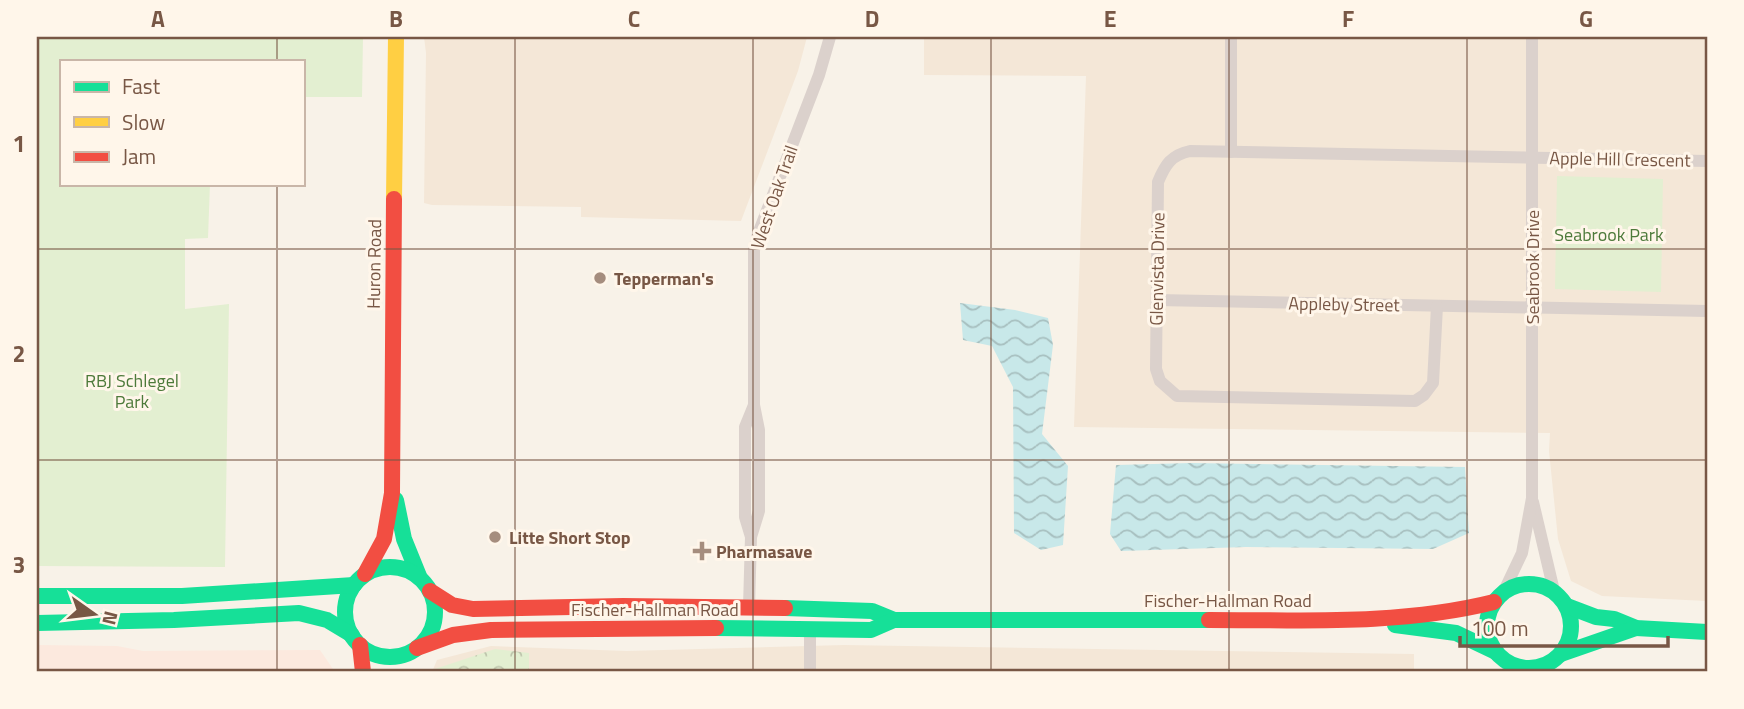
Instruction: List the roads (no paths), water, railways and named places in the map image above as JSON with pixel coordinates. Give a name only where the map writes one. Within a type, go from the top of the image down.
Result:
[{"type":"main road","name":"Huron Road","points":[[359,580],[380,551],[392,493],[396,37]]},
{"type":"main road","name":"Huron Road","points":[[392,493],[399,507],[404,539],[419,576]]},
{"type":"main road","points":[[37,596],[183,596],[359,580],[379,568],[395,567],[419,576],[430,591],[435,613],[427,638],[413,650],[397,672]]},
{"type":"main road","points":[[359,580],[348,597],[345,610],[347,623],[356,640],[363,672]]},
{"type":"main road","points":[[1550,664],[1568,643],[1572,631],[1567,606],[1554,591],[1540,585],[1516,585],[1498,598],[1488,616],[1489,640],[1504,662],[1526,668],[1550,664],[1588,642],[1636,628]]},
{"type":"main road","name":"Fischer-Hallman Road","points":[[430,591],[452,605],[473,610],[623,606],[749,607],[872,611],[894,620],[1352,620],[1458,611],[1498,598]]},
{"type":"main road","points":[[1567,606],[1636,628],[1707,632]]},
{"type":"main road","points":[[704,627],[716,615],[736,615],[749,607]]},
{"type":"main road","points":[[37,623],[315,615],[337,623],[374,654],[391,657],[413,650]]},
{"type":"main road","name":"Fischer-Hallman Road","points":[[413,650],[433,640],[490,630],[628,626],[871,631],[894,620]]},
{"type":"main road","name":"Fischer-Hallman Road","points":[[1352,620],[1456,633],[1504,662]]},
{"type":"street","name":"West Oak Trail","points":[[749,607],[751,537],[745,517],[746,428],[754,405],[754,250],[819,75],[830,37]]},
{"type":"street","points":[[1231,37],[1231,152]]},
{"type":"street","name":"Seabrook Drive","points":[[1498,598],[1522,553],[1532,498],[1532,37]]},
{"type":"street","name":"Glenvista Drive","points":[[1437,306],[1433,383],[1424,395],[1415,401],[1177,396],[1160,382],[1156,369],[1158,182],[1164,167],[1179,154],[1190,151],[1532,158]]},
{"type":"street","name":"Apple Hill Crescent","points":[[1532,158],[1707,161]]},
{"type":"street","name":"Appleby Street","points":[[1157,300],[1531,307]]},
{"type":"street","points":[[1531,307],[1707,311]]},
{"type":"street","name":"Seabrook Drive","points":[[1532,498],[1554,591]]},
{"type":"street","points":[[810,630],[810,672]]},
{"type":"water","points":[[960,303],[1015,310],[1048,318],[1053,345],[1042,434],[1068,466],[1063,545],[1041,550],[1014,533],[1013,387],[992,346],[963,340]]},
{"type":"water","points":[[1191,463],[1465,467],[1469,533],[1433,549],[1246,547],[1121,551],[1110,534],[1116,465]]},
{"type":"place","name":"Tepperman's","points":[[600,278]]},
{"type":"place","name":"Litte Short Stop","points":[[495,537]]},
{"type":"place","name":"Pharmasave","points":[[702,551]]},
{"type":"park label","name":"Seabrook Park","points":[[1609,234]]},
{"type":"park label","name":"RBJ Schlegel Park","points":[[132,390]]}]
